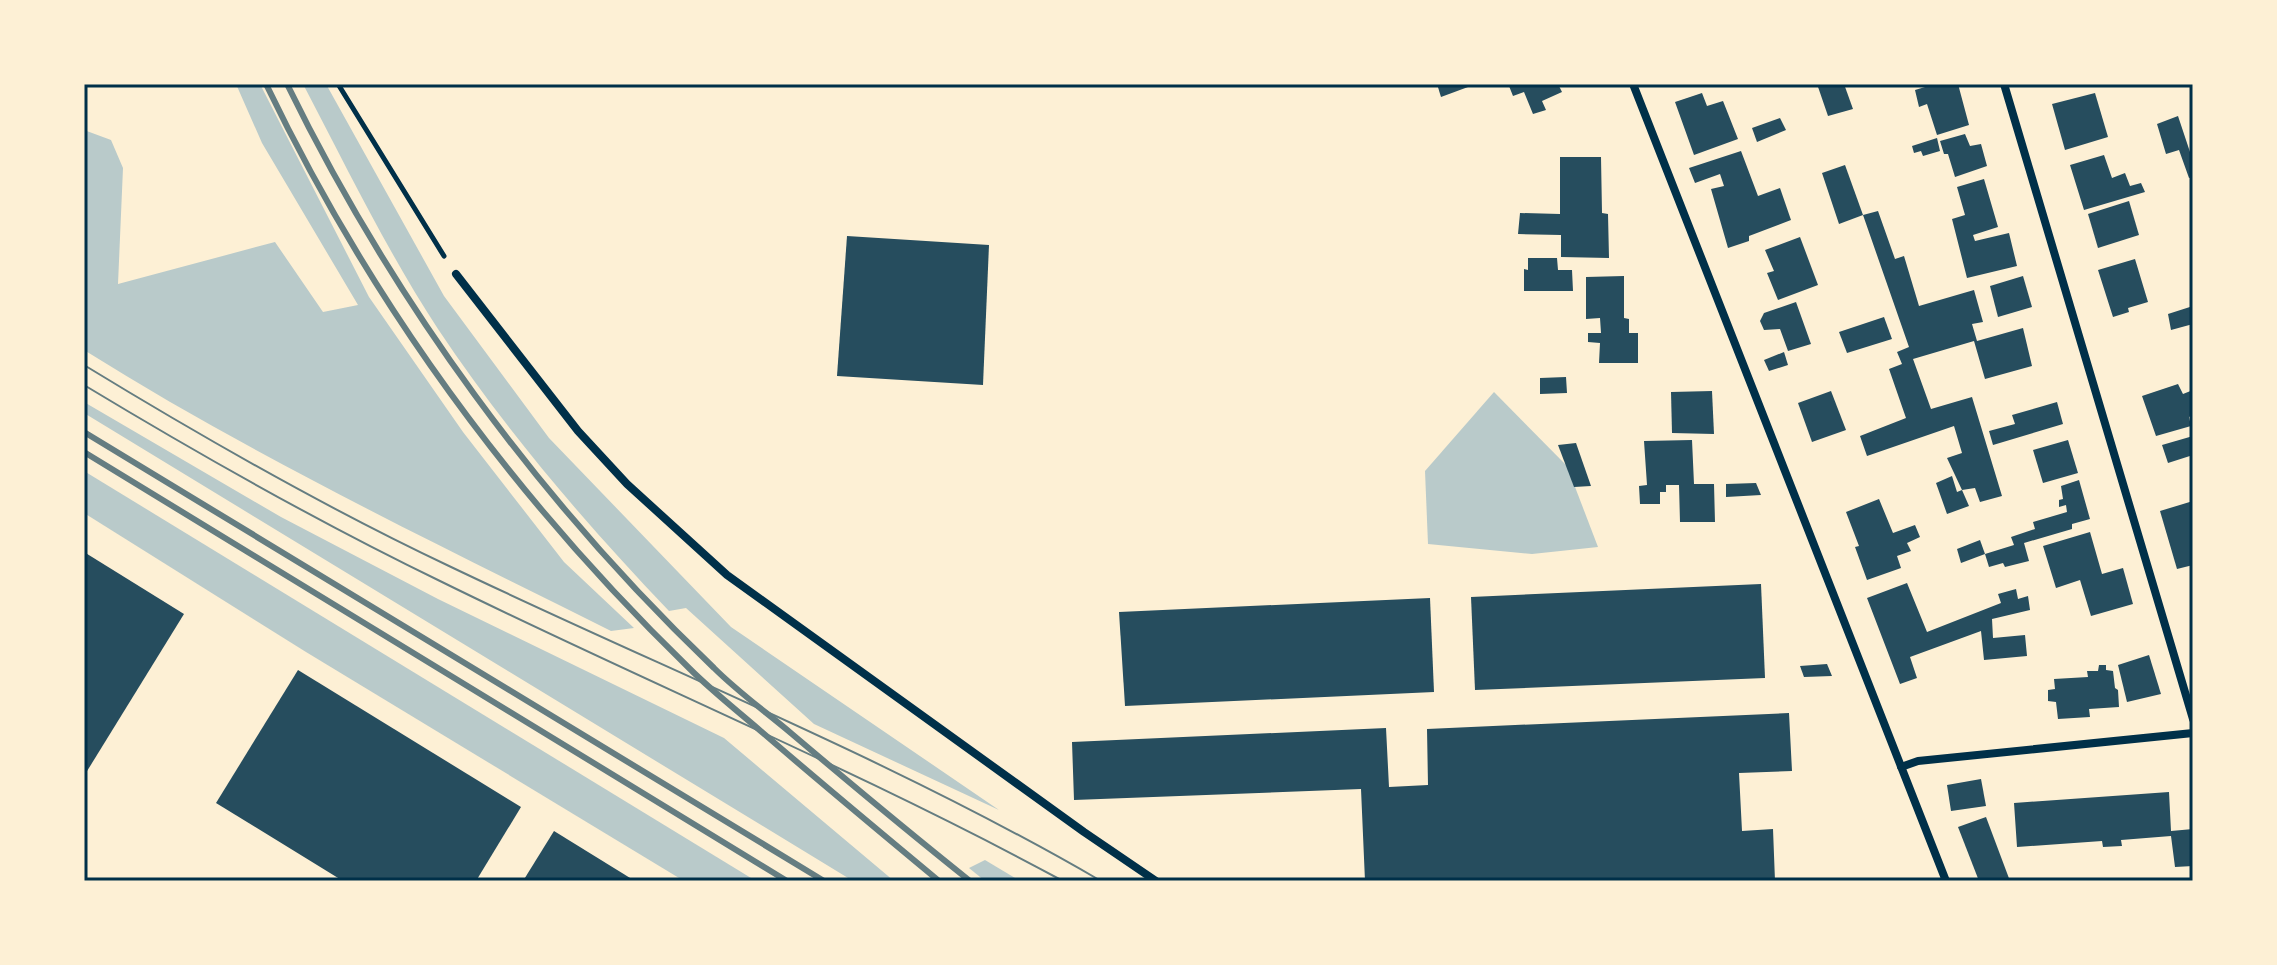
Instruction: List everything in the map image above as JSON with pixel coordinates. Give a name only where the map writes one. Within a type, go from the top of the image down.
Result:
[{"type":"street","points":[[1633,84],[1946,881]]},
{"type":"street","points":[[2004,84],[2193,719]]},
{"type":"street","points":[[456,274],[578,431],[675,531],[739,584],[1156,881]]},
{"type":"street","points":[[1901,767],[1918,761],[2193,733]]},
{"type":"path","points":[[338,84],[456,274]]},
{"type":"shaded area","points":[[236,84],[260,84],[369,297],[463,432],[564,562],[634,628],[611,631],[411,531],[278,462],[84,350],[84,130],[111,140],[123,168],[118,284],[275,242],[323,312],[358,305],[262,143]]},
{"type":"shaded area","points":[[303,84],[326,84],[444,296],[549,438],[731,627],[999,810],[814,724],[686,608],[669,611],[548,475],[464,367],[401,269]]},
{"type":"shaded area","points":[[1494,392],[1567,466],[1598,547],[1532,554],[1428,544],[1425,471]]},
{"type":"shaded area","points":[[84,402],[281,517],[438,599],[724,738],[894,881],[853,881],[84,413]]},
{"type":"shaded area","points":[[84,471],[756,881],[684,881],[306,652],[84,513]]},
{"type":"shaded area","points":[[985,860],[1020,881],[985,881],[969,868]]},
{"type":"building","points":[[1437,84],[1467,84],[1468,87],[1441,97]]},
{"type":"building","points":[[1558,84],[1562,92],[1542,101],[1546,110],[1533,114],[1524,92],[1513,96],[1509,86]]},
{"type":"building","points":[[1817,84],[1844,84],[1853,109],[1828,116]]},
{"type":"building","points":[[1935,84],[1958,84],[1969,125],[1937,135],[1927,104],[1919,107],[1915,90]]},
{"type":"building","points":[[1702,93],[1707,106],[1723,101],[1738,139],[1694,155],[1675,102]]},
{"type":"building","points":[[2095,93],[2108,137],[2065,150],[2052,104]]},
{"type":"building","points":[[2178,116],[2193,161],[2193,177],[2189,178],[2179,150],[2166,154],[2157,124]]},
{"type":"building","points":[[1780,118],[1786,130],[1757,142],[1752,128]]},
{"type":"building","points":[[1965,134],[1970,146],[1981,144],[1987,166],[1955,177],[1940,141]]},
{"type":"building","points":[[1937,138],[1940,151],[1923,156],[1921,151],[1914,153],[1912,146]]},
{"type":"building","points":[[1741,151],[1758,196],[1780,188],[1791,220],[1749,236],[1749,241],[1728,248],[1711,189],[1724,186],[1720,174],[1695,183],[1689,168]]},
{"type":"building","points":[[2104,155],[2112,178],[2125,173],[2130,186],[2141,183],[2145,192],[2084,210],[2070,165]]},
{"type":"building","points":[[1560,157],[1601,157],[1602,213],[1608,214],[1609,258],[1561,257],[1561,235],[1518,234],[1520,213],[1560,214]]},
{"type":"building","points":[[1845,165],[1863,215],[1839,224],[1822,173]]},
{"type":"building","points":[[1984,179],[1998,227],[1973,235],[1975,241],[2009,233],[2017,266],[1967,278],[1952,219],[1965,215],[1957,187]]},
{"type":"building","points":[[2129,201],[2139,235],[2098,248],[2088,214]]},
{"type":"building","points":[[1878,211],[1895,259],[1904,256],[1919,306],[1974,290],[1983,322],[1972,324],[1977,341],[2023,328],[2032,366],[1985,379],[1974,341],[1913,359],[1931,409],[1972,397],[2002,496],[1980,502],[1975,488],[1962,490],[1947,458],[1962,453],[1954,426],[1867,456],[1860,436],[1906,418],[1889,369],[1902,364],[1897,352],[1909,347],[1863,215]]},
{"type":"building","points":[[847,236],[989,245],[983,385],[837,376]]},
{"type":"building","points":[[1800,237],[1818,285],[1778,300],[1767,273],[1774,271],[1765,250]]},
{"type":"building","points":[[1528,258],[1557,258],[1558,270],[1572,270],[1573,291],[1524,291],[1524,269],[1528,270]]},
{"type":"building","points":[[2135,259],[2148,302],[2113,317],[2098,270]]},
{"type":"building","points":[[1624,276],[1624,318],[1629,319],[1629,333],[1638,333],[1638,363],[1599,363],[1600,343],[1588,342],[1588,333],[1601,333],[1600,318],[1586,319],[1586,277]]},
{"type":"building","points":[[2023,276],[2032,307],[1998,317],[1990,286]]},
{"type":"building","points":[[1796,302],[1811,344],[1788,351],[1780,329],[1764,330],[1760,321],[1764,313]]},
{"type":"building","points":[[2193,306],[2193,324],[2171,330],[2168,314]]},
{"type":"building","points":[[1884,317],[1892,339],[1847,353],[1839,332]]},
{"type":"building","points":[[1784,352],[1788,365],[1769,371],[1764,360]]},
{"type":"building","points":[[1566,377],[1567,393],[1540,394],[1540,378]]},
{"type":"building","points":[[2178,384],[2183,394],[2193,390],[2193,415],[2189,417],[2191,426],[2156,436],[2142,396]]},
{"type":"building","points":[[1712,391],[1714,434],[1672,433],[1671,392]]},
{"type":"building","points":[[1831,391],[1846,430],[1812,442],[1798,403]]},
{"type":"building","points":[[2057,402],[2063,424],[1993,445],[1989,431],[2015,424],[2012,415]]},
{"type":"building","points":[[2193,436],[2193,455],[2168,463],[2162,445]]},
{"type":"building","points":[[1692,440],[1694,484],[1714,484],[1715,522],[1680,522],[1679,485],[1666,485],[1666,492],[1660,492],[1660,504],[1640,504],[1639,486],[1647,485],[1644,441]]},
{"type":"building","points":[[2068,440],[2078,473],[2043,483],[2033,450]]},
{"type":"building","points":[[1576,443],[1591,486],[1574,487],[1558,445]]},
{"type":"building","points":[[1952,476],[1957,492],[1962,490],[1969,506],[1947,514],[1936,483]]},
{"type":"building","points":[[2079,480],[2090,519],[2072,524],[2072,529],[2024,543],[2029,561],[1989,567],[1985,554],[2014,545],[2011,537],[2035,529],[2033,522],[2067,512],[2066,505],[2059,507],[2059,500],[2063,499],[2061,486]]},
{"type":"building","points":[[1756,483],[1761,495],[1726,497],[1726,484]]},
{"type":"building","points":[[1879,499],[1893,533],[1915,525],[1920,537],[1907,543],[1911,551],[1897,556],[1901,568],[1867,580],[1846,512]]},
{"type":"building","points":[[2193,501],[2193,565],[2177,569],[2160,511]]},
{"type":"building","points":[[2090,532],[2102,574],[2123,568],[2133,604],[2091,616],[2080,580],[2056,588],[2043,546]]},
{"type":"building","points":[[1980,540],[1985,554],[1961,563],[1957,549]]},
{"type":"building","points":[[84,552],[184,614],[84,776]]},
{"type":"building","points":[[1907,583],[1927,632],[2001,603],[1998,594],[2016,589],[2018,599],[2028,596],[2030,610],[1992,619],[1993,638],[2025,635],[2027,656],[1984,660],[1981,631],[1910,657],[1917,678],[1900,684],[1867,598]]},
{"type":"building","points":[[1761,584],[1765,678],[1475,690],[1471,597]]},
{"type":"building","points":[[1430,598],[1434,692],[1125,706],[1119,612]]},
{"type":"building","points":[[2149,655],[2161,694],[2127,702],[2118,665]]},
{"type":"building","points":[[1827,664],[1832,676],[1804,677],[1800,666]]},
{"type":"building","points":[[2099,665],[2106,665],[2106,670],[2113,671],[2119,707],[2089,709],[2090,717],[2058,719],[2056,702],[2048,701],[2048,690],[2055,689],[2054,679],[2088,677],[2087,671],[2098,671]]},
{"type":"building","points":[[298,670],[521,807],[476,881],[343,881],[216,803]]},
{"type":"building","points":[[1789,713],[1792,771],[1739,773],[1742,831],[1773,829],[1775,881],[1365,881],[1361,789],[1074,800],[1072,742],[1386,728],[1389,787],[1428,785],[1427,729]]},
{"type":"building","points":[[1981,779],[1986,806],[1951,811],[1947,785]]},
{"type":"building","points":[[2169,792],[2171,831],[2193,829],[2193,866],[2175,867],[2171,836],[2121,840],[2122,846],[2103,847],[2102,841],[2017,847],[2014,803]]},
{"type":"building","points":[[1986,817],[2010,881],[1979,881],[1958,827]]},
{"type":"building","points":[[554,831],[635,881],[523,881]]},
{"type":"tram line","points":[[84,365],[218,445],[356,520],[942,795],[1101,881]]},
{"type":"tram line","points":[[84,385],[260,487],[394,559],[909,802],[1063,881]]},
{"type":"railway","points":[[266,84],[307,165],[400,321],[452,395],[565,537],[699,677],[939,881]]},
{"type":"railway","points":[[287,84],[329,165],[423,320],[475,395],[588,537],[723,677],[970,881]]},
{"type":"railway","points":[[84,432],[824,881]]},
{"type":"railway","points":[[84,452],[787,881]]}]
